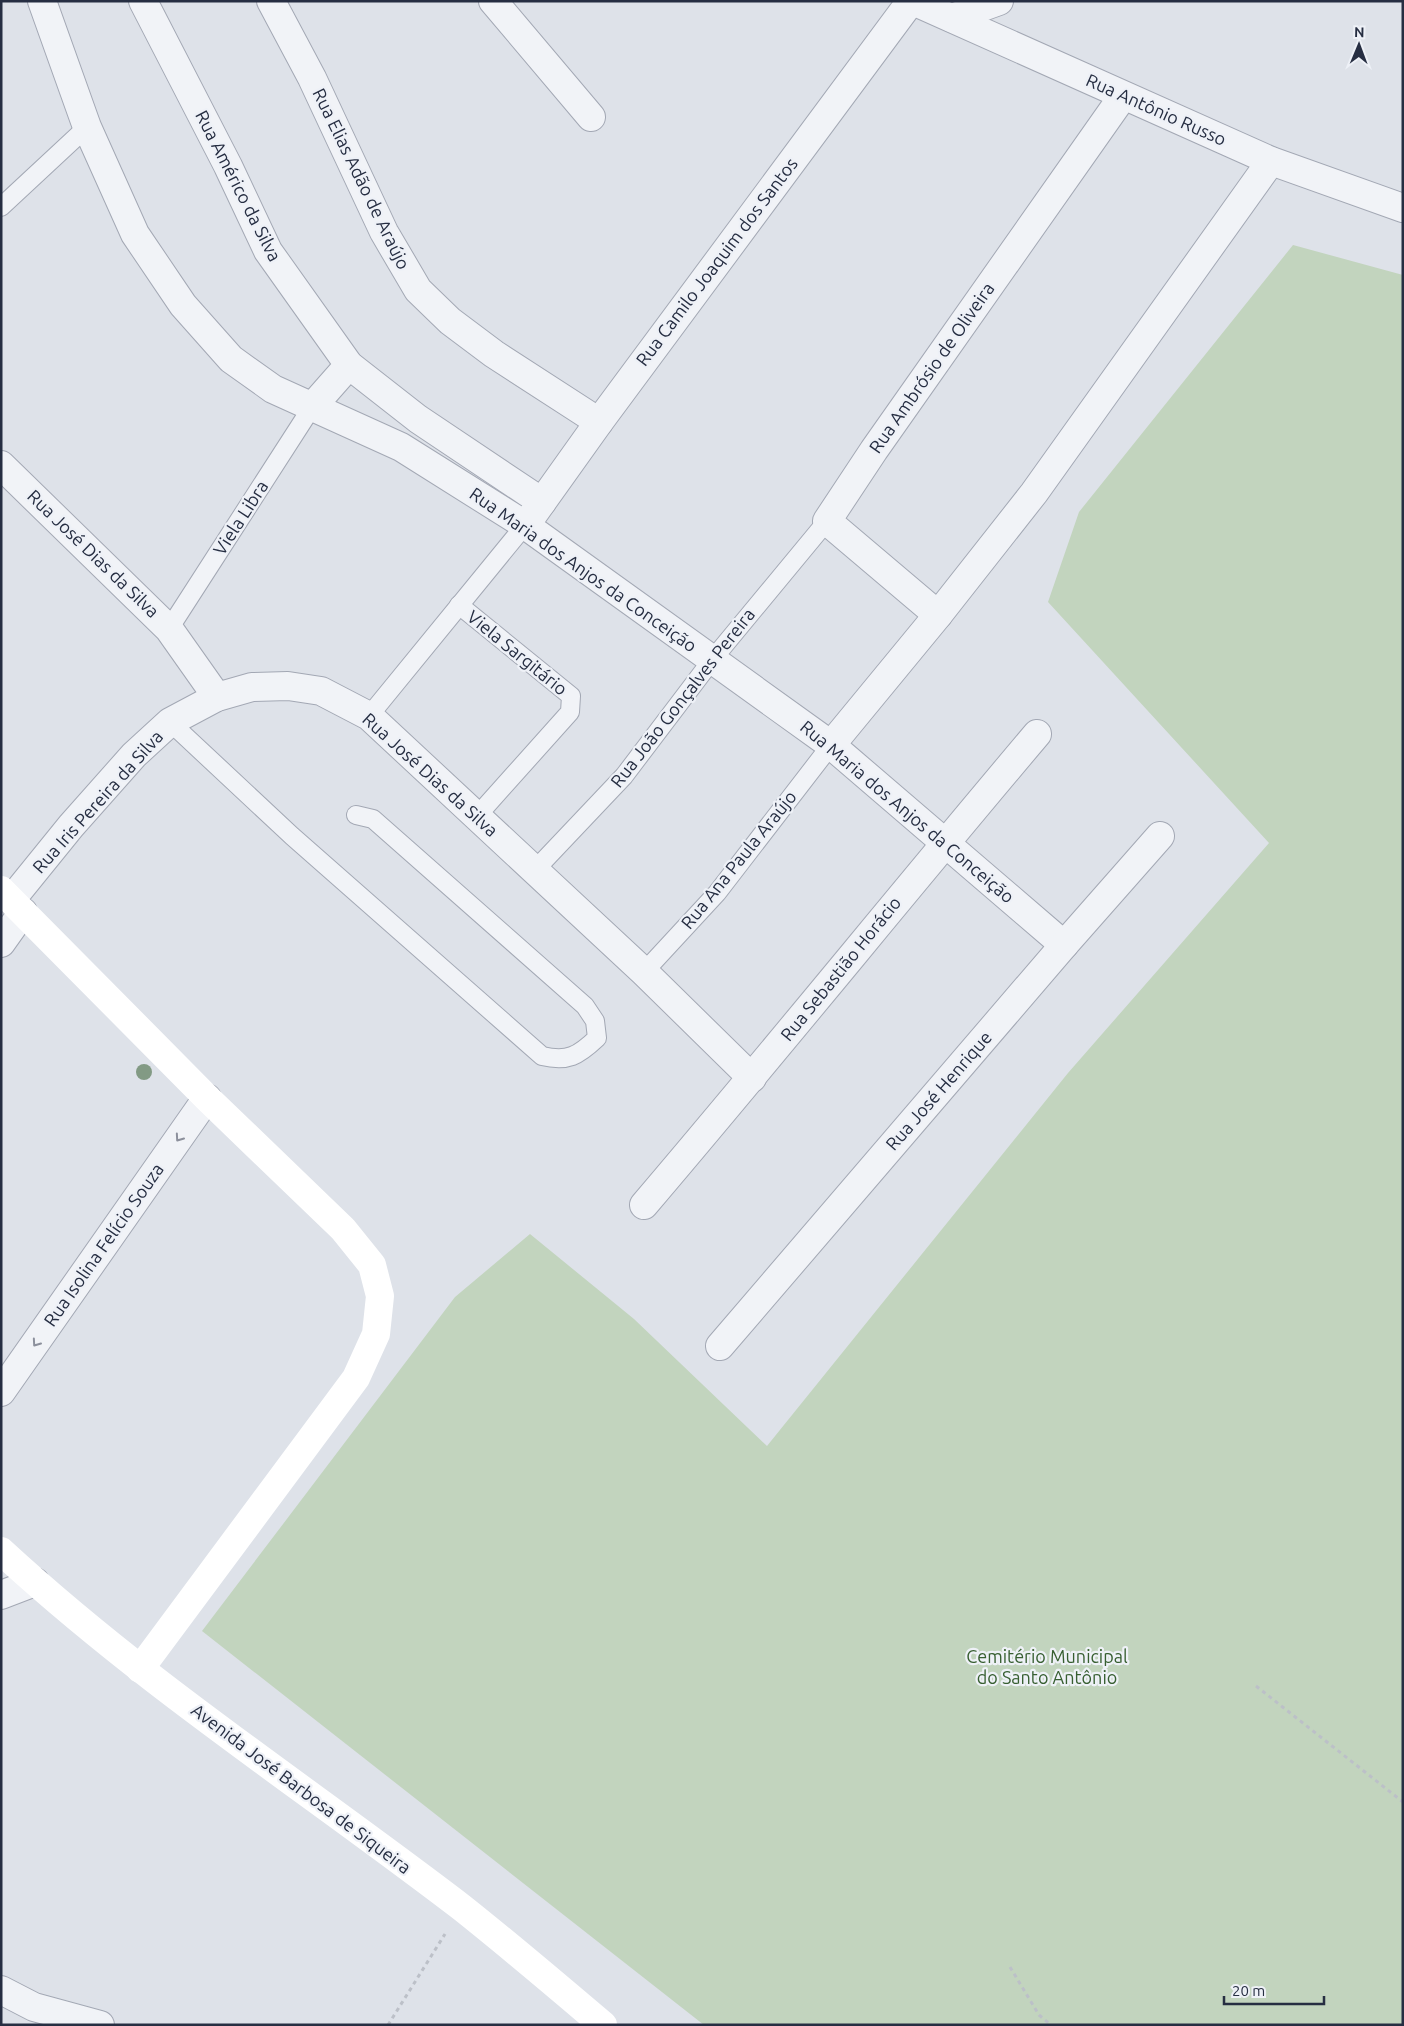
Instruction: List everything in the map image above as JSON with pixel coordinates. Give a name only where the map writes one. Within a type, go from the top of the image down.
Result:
[{"type":"street","name":"Rua Maria dos Anjos da Conceição","points":[[42,1],[87,127],[135,234],[183,304],[231,359],[273,388],[401,447],[525,525],[831,745],[1064,945]]},
{"type":"street","name":"Rua Américo da Silva","points":[[143,1],[223,157],[268,251],[349,365],[418,419],[542,502]]},
{"type":"street","name":"Rua Elias Adão de Araújo","points":[[271,1],[312,78],[384,232],[418,290],[450,321],[494,354],[599,422]]},
{"type":"street","points":[[493,1],[591,117]]},
{"type":"street","name":"Rua Camilo Joaquim dos Santos","points":[[525,525],[599,422],[912,1]]},
{"type":"street","name":"Rua Antônio Russo","points":[[912,1],[1271,161],[1403,208]]},
{"type":"street","points":[[952,18],[999,1]]},
{"type":"street","name":"Rua Ambrósio de Oliveira","points":[[827,521],[1123,96]]},
{"type":"street","points":[[831,745],[938,615],[1034,493],[1271,161]]},
{"type":"street","points":[[312,407],[349,365]]},
{"type":"street","name":"Rua José Dias da Silva","points":[[1,465],[169,629],[217,697],[252,687],[288,686],[321,691],[369,716],[644,972],[752,1078]]},
{"type":"street","points":[[827,521],[938,615]]},
{"type":"street","name":"Rua Iris Pereira da Silva","points":[[1,943],[12,901],[71,826],[128,762],[170,722],[217,697]]},
{"type":"street","name":"Rua Sebastião Horácio","points":[[644,1205],[752,1078],[945,842],[1037,734]]},
{"type":"street","name":"Rua José Henrique","points":[[720,1346],[1160,836]]},
{"type":"street","points":[[12,901],[207,1098],[343,1230],[372,1264],[380,1296],[376,1334],[356,1378],[140,1669]]},
{"type":"street","name":"Rua Isolina Felício Souza","points":[[1,1392],[207,1098]]},
{"type":"street","name":"Avenida José Barbosa de Siqueira","points":[[1,1551],[35,1582],[140,1669],[461,1908],[604,2025]]},
{"type":"street","points":[[1,1595],[35,1582]]},
{"type":"street","points":[[1,1990],[34,2007],[100,2025]]},
{"type":"lane","points":[[1,207],[87,127]]},
{"type":"lane","name":"Viela Libra","points":[[169,629],[312,407]]},
{"type":"lane","name":"Rua João Gonçalves Pereira","points":[[534,871],[624,776],[712,660],[827,521]]},
{"type":"lane","points":[[369,716],[525,525]]},
{"type":"lane","name":"Viela Sargitário","points":[[459,605],[571,696],[570,712],[477,816]]},
{"type":"lane","points":[[170,722],[292,836],[542,1056],[557,1059],[580,1054],[597,1038],[594,1021],[584,1006],[372,819],[356,815]]},
{"type":"lane","name":"Rua Ana Paula Araújo","points":[[644,972],[717,893],[831,745]]},
{"type":"path","points":[[1256,1686],[1403,1802]]},
{"type":"path","points":[[388,2025],[461,1908]]},
{"type":"path","points":[[1010,1967],[1039,2015],[1051,2025]]},
{"type":"green space","name":"Cemitério Municipal do Santo Antônio","points":[[1293,245],[1403,275],[1403,2025],[704,2025],[202,1631],[455,1297],[530,1234],[634,1319],[767,1446],[1068,1073],[1269,843],[1048,602],[1079,512]]}]
